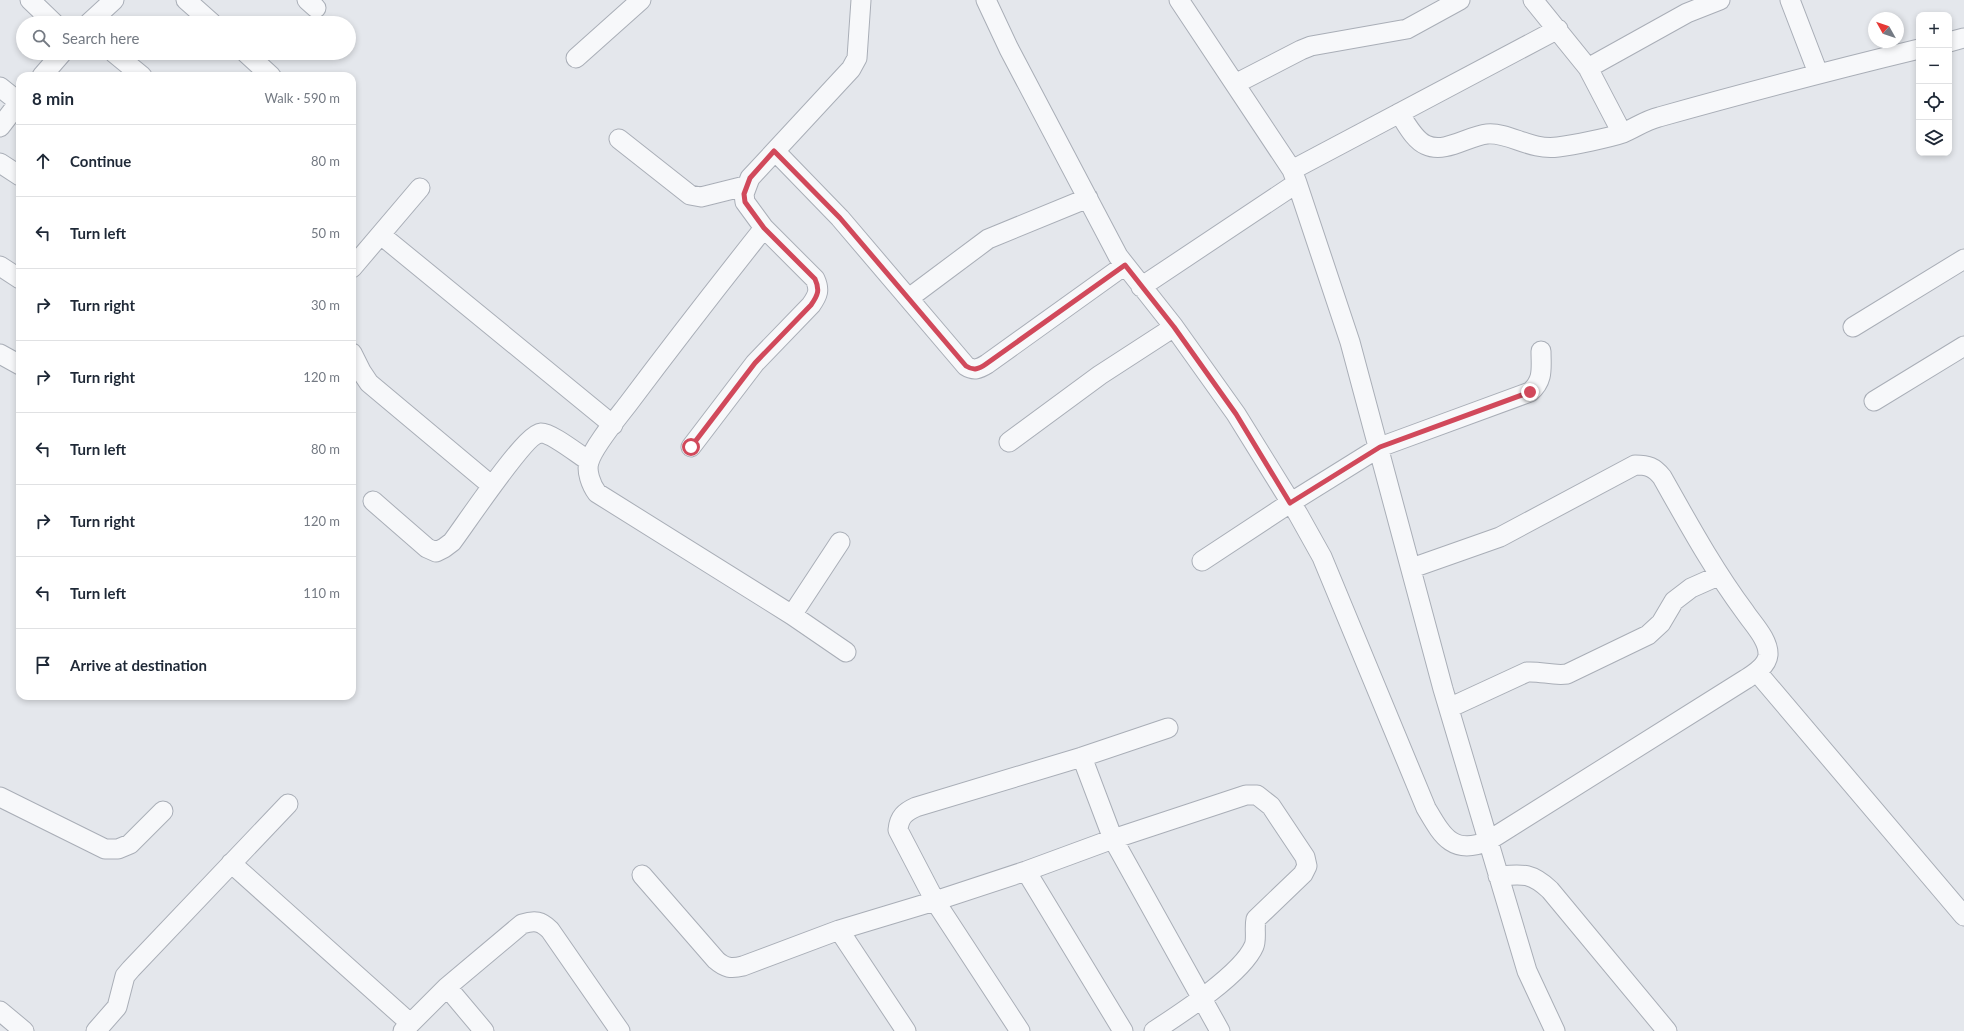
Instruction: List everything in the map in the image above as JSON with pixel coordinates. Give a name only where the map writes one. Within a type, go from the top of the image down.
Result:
[{"type":"street","points":[[30,0],[47,16]]},
{"type":"street","points":[[97,16],[114,0]]},
{"type":"street","points":[[186,0],[204,16]]},
{"type":"street","points":[[576,58],[641,0]]},
{"type":"street","points":[[691,447],[755,363],[811,305],[817,296],[819,287],[815,279],[764,228],[745,202],[745,186],[750,178],[774,151],[851,70],[857,58],[861,0]]},
{"type":"street","points":[[986,0],[1009,49],[1118,256],[1174,327],[1236,414],[1328,569],[1426,808],[1441,834],[1448,840],[1463,846],[1474,847],[1488,841],[1757,672],[1765,662],[1768,654],[1765,640],[1718,576],[1662,476],[1656,469],[1646,465],[1635,465],[1500,537],[1412,568]]},
{"type":"street","points":[[1179,0],[1294,176],[1350,342],[1380,447],[1449,708],[1498,876],[1527,971],[1555,1031]]},
{"type":"street","points":[[1235,84],[1311,46],[1406,29],[1460,0]]},
{"type":"street","points":[[1533,0],[1558,29],[1588,68],[1622,133]]},
{"type":"street","points":[[1588,68],[1687,13],[1720,0]]},
{"type":"street","points":[[1790,0],[1818,73]]},
{"type":"street","points":[[1142,287],[1294,176],[1399,113],[1558,29]]},
{"type":"street","points":[[1952,41],[1964,38]]},
{"type":"street","points":[[1399,113],[1416,137],[1426,145],[1437,148],[1487,134],[1501,135],[1531,146],[1546,148],[1622,133],[1651,119],[1818,73],[1916,50]]},
{"type":"street","points":[[45,72],[56,60]]},
{"type":"street","points":[[123,60],[137,72]]},
{"type":"street","points":[[254,60],[267,72]]},
{"type":"street","points":[[0,87],[16,99]]},
{"type":"street","points":[[0,127],[16,107]]},
{"type":"street","points":[[619,139],[690,195],[700,197],[745,186]]},
{"type":"street","points":[[774,151],[840,218],[966,366],[972,369],[979,368],[1125,265]]},
{"type":"street","points":[[0,163],[16,173]]},
{"type":"street","points":[[356,263],[420,188]]},
{"type":"street","points":[[909,298],[988,239],[1088,198]]},
{"type":"street","points":[[764,228],[697,312],[613,425],[589,461],[588,469],[593,487],[597,493],[792,615],[846,652]]},
{"type":"street","points":[[381,235],[613,425]]},
{"type":"street","points":[[1853,327],[1964,260]]},
{"type":"street","points":[[0,266],[16,276]]},
{"type":"street","points":[[1009,442],[1100,375],[1174,327]]},
{"type":"street","points":[[1874,401],[1964,346]]},
{"type":"street","points":[[1202,561],[1290,503],[1380,447],[1530,392],[1538,385],[1541,376],[1541,351]]},
{"type":"street","points":[[0,354],[16,363]]},
{"type":"street","points":[[356,361],[369,383],[492,486]]},
{"type":"street","points":[[373,501],[427,548],[436,552],[452,542],[492,486],[526,442],[533,436],[542,433],[551,436],[589,461]]},
{"type":"street","points":[[792,615],[840,542]]},
{"type":"street","points":[[1449,708],[1527,672],[1558,675],[1567,674],[1648,635],[1661,623],[1674,601],[1691,588],[1718,576]]},
{"type":"street","points":[[1757,672],[1964,916]]},
{"type":"street","points":[[1020,1031],[935,901],[898,830],[899,821],[906,812],[916,807],[1082,757],[1168,728]]},
{"type":"street","points":[[1082,757],[1113,839],[1220,1031]]},
{"type":"street","points":[[642,875],[716,960],[722,965],[732,968],[743,966],[839,930],[935,901],[1026,871],[1113,839],[1246,795],[1257,795],[1271,806],[1305,857],[1307,866],[1303,874],[1256,919],[1254,928],[1255,944],[1250,954],[1202,999],[1154,1031]]},
{"type":"street","points":[[0,797],[106,849],[118,849],[130,844],[163,811]]},
{"type":"street","points":[[96,1031],[117,1007],[125,976],[288,804]]},
{"type":"street","points":[[232,863],[406,1027],[447,987],[522,924],[532,920],[543,923],[550,930],[620,1031]]},
{"type":"street","points":[[1026,871],[1123,1031]]},
{"type":"street","points":[[1498,876],[1524,874],[1539,879],[1550,890],[1667,1031]]},
{"type":"street","points":[[839,930],[906,1031]]},
{"type":"street","points":[[447,987],[484,1031]]},
{"type":"street","points":[[0,1011],[24,1031]]},
{"type":"route","points":[[691,447],[755,363],[811,305],[817,296],[819,287],[815,279],[764,228],[745,202],[745,186],[750,178],[774,151],[840,218],[966,366],[972,369],[979,368],[986,364],[1125,265],[1174,327],[1236,414],[1290,503],[1380,447],[1530,392]]}]
